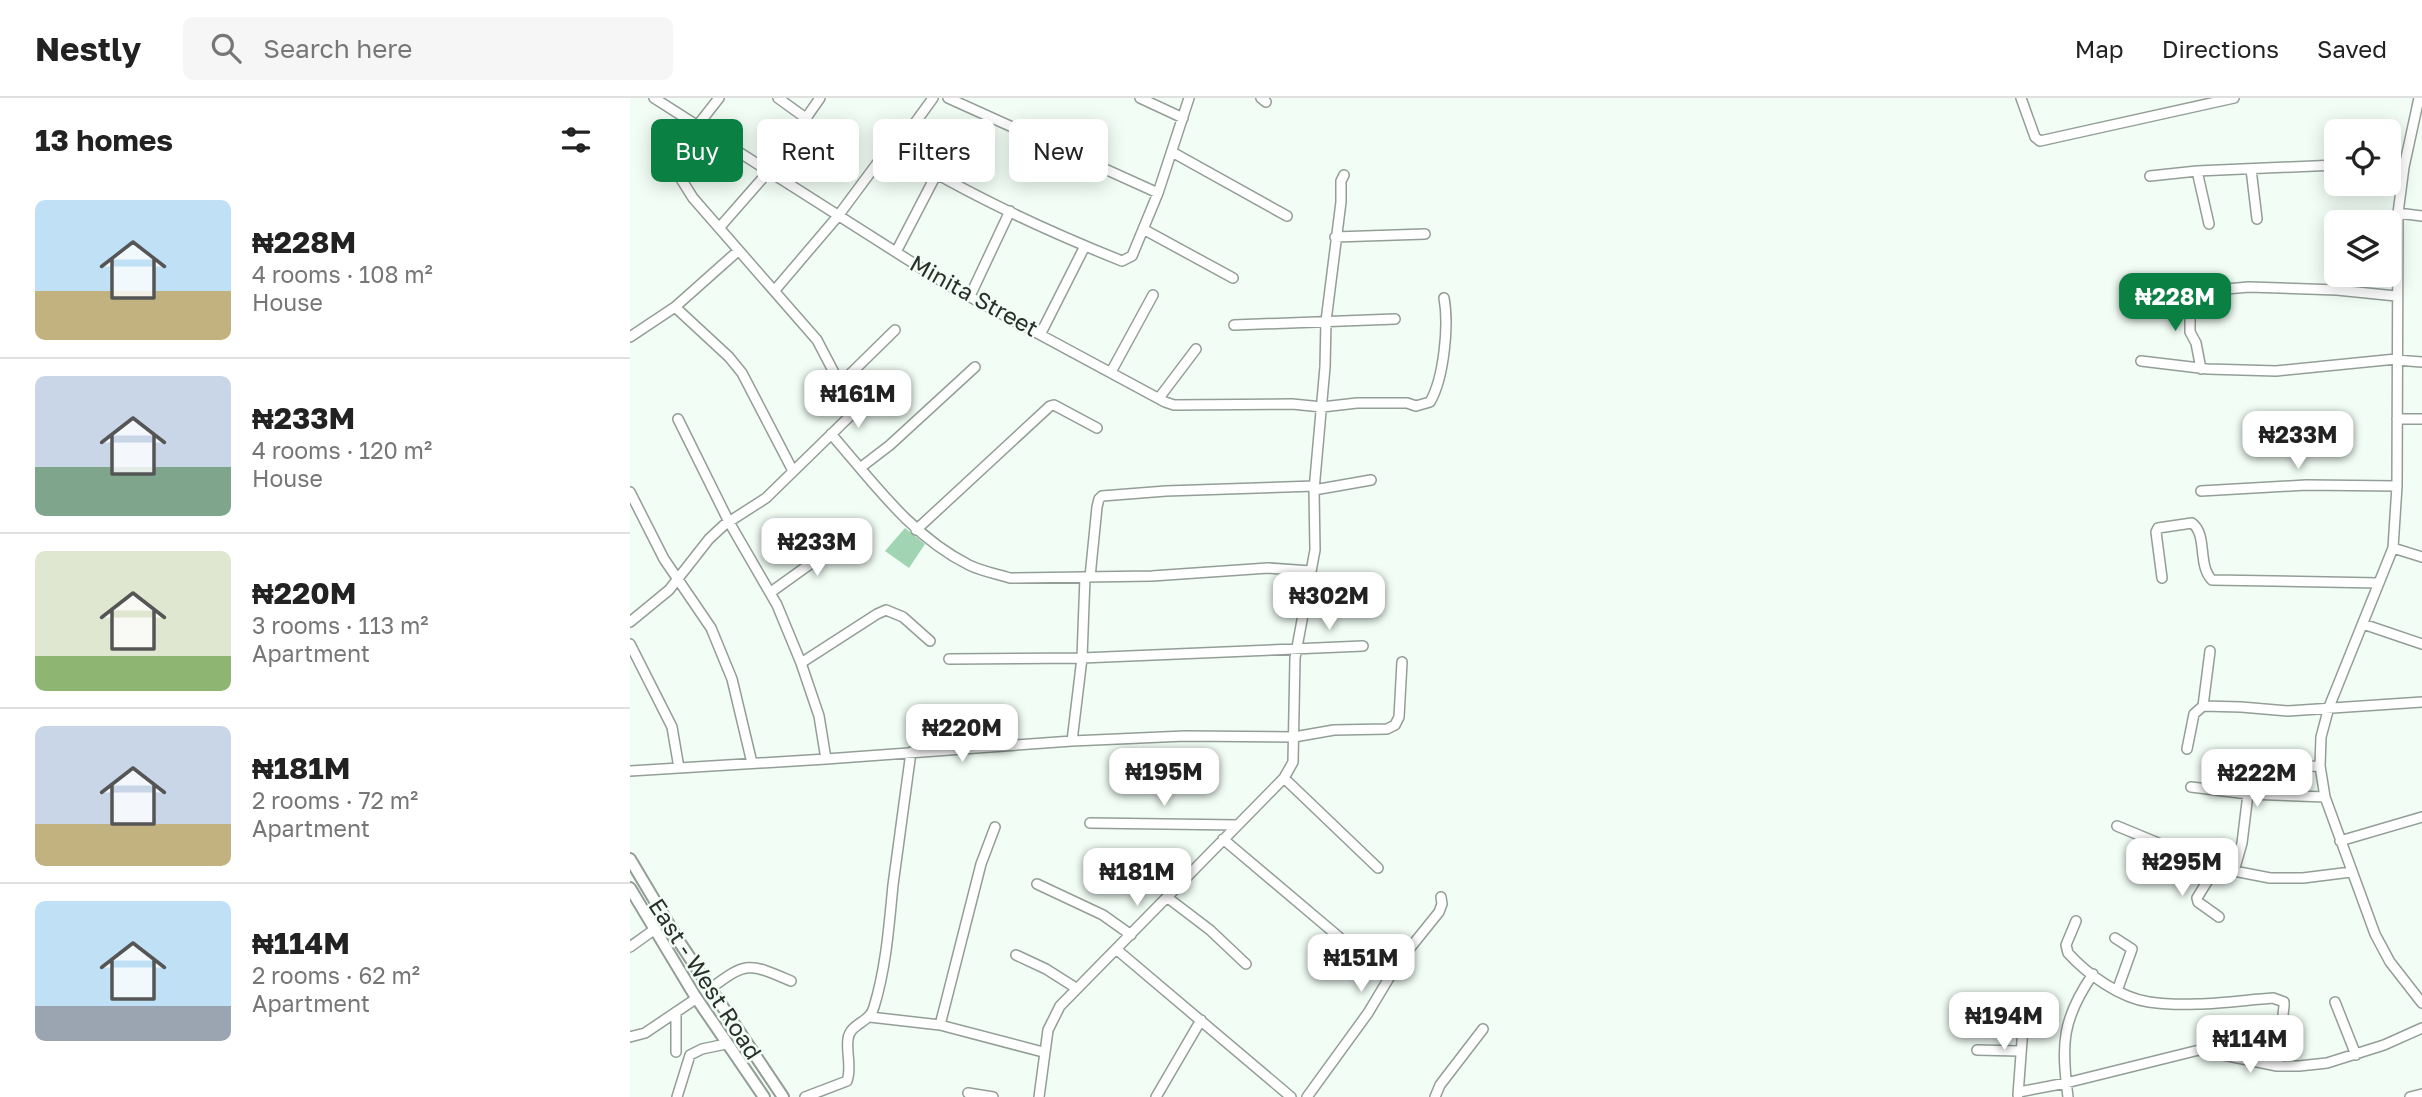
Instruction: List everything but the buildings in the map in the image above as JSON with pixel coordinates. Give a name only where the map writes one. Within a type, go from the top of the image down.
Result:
[{"type":"main road","name":"East - West Road","points":[[630,859],[710,989],[783,1097]]},
{"type":"main road","name":"East - West Road","points":[[630,888],[726,1044],[764,1097]]},
{"type":"street","name":"Minita Street","points":[[654,98],[686,119]]},
{"type":"street","points":[[704,119],[719,98]]},
{"type":"street","points":[[778,98],[807,119],[820,98]]},
{"type":"street","points":[[918,119],[933,98]]},
{"type":"street","points":[[948,98],[1157,193]]},
{"type":"street","points":[[1140,98],[1183,118]]},
{"type":"street","points":[[950,182],[1085,246],[1122,261],[1127,260],[1132,256],[1157,193],[1189,98]]},
{"type":"street","points":[[2021,98],[2035,137],[2040,141],[2234,98]]},
{"type":"street","points":[[2398,210],[2418,98]]},
{"type":"street","points":[[1172,152],[1287,216]]},
{"type":"street","points":[[2151,176],[2197,171],[2324,166]]},
{"type":"street","points":[[775,290],[838,216],[873,169]]},
{"type":"street","points":[[2251,169],[2257,219]]},
{"type":"street","points":[[2197,171],[2209,224]]},
{"type":"street","points":[[1039,1097],[1048,1030],[1060,1006],[1284,778],[1293,762],[1297,648],[1315,550],[1315,488],[1326,321],[1341,181],[1344,175]]},
{"type":"street","points":[[630,622],[669,590],[700,549],[729,522],[766,498],[850,415],[840,384],[817,340],[693,198],[683,182]]},
{"type":"street","points":[[719,228],[759,182]]},
{"type":"street","name":"Minita Street","points":[[786,182],[970,296],[1174,405],[1292,404],[1322,407],[1370,403],[1416,405],[1430,402],[1437,390],[1444,340],[1447,316],[1444,298]]},
{"type":"street","points":[[896,252],[932,182]]},
{"type":"street","points":[[970,296],[1010,211]]},
{"type":"street","points":[[2401,213],[2422,216]]},
{"type":"street","points":[[1143,229],[1233,278]]},
{"type":"street","points":[[1335,237],[1425,234]]},
{"type":"street","points":[[1041,333],[1085,246]]},
{"type":"street","points":[[630,337],[675,307],[738,251]]},
{"type":"street","points":[[2146,296],[2272,287],[2396,296]]},
{"type":"street","points":[[2396,287],[2397,486],[2393,548],[2329,707],[2321,737],[2319,766],[2325,797],[2375,934],[2390,962],[2422,1003]]},
{"type":"street","points":[[2190,292],[2190,332],[2196,343],[2201,369]]},
{"type":"street","points":[[1111,372],[1153,295]]},
{"type":"street","points":[[675,307],[729,357],[742,373],[793,471]]},
{"type":"street","points":[[1234,325],[1395,319]]},
{"type":"street","points":[[840,384],[895,330]]},
{"type":"street","points":[[1159,398],[1196,349]]},
{"type":"street","points":[[2141,361],[2201,369],[2276,371],[2396,360],[2422,362]]},
{"type":"street","points":[[860,468],[890,445],[975,367]]},
{"type":"street","points":[[916,530],[1050,406],[1054,405],[1097,428]]},
{"type":"street","points":[[678,419],[729,522],[771,592],[801,663],[819,716],[826,759]]},
{"type":"street","points":[[2397,419],[2422,419]]},
{"type":"street","points":[[831,434],[927,540],[971,566],[1010,578],[1152,576],[1268,568],[1311,571]]},
{"type":"street","points":[[1072,741],[1082,658],[1087,577],[1097,508],[1102,496],[1167,491],[1315,488],[1371,480]]},
{"type":"street","points":[[2200,491],[2306,485],[2397,486]]},
{"type":"street","points":[[630,492],[664,559],[711,628],[732,679],[752,763]]},
{"type":"street","points":[[2162,578],[2156,532],[2158,528],[2192,523],[2197,528],[2205,571],[2212,580],[2379,583]]},
{"type":"street","points":[[771,592],[845,539]]},
{"type":"street","points":[[2393,548],[2422,557]]},
{"type":"street","points":[[801,663],[886,610],[903,617],[930,641]]},
{"type":"street","points":[[2363,624],[2422,644]]},
{"type":"street","points":[[630,644],[672,727],[679,768]]},
{"type":"street","points":[[949,659],[1082,658],[1363,646]]},
{"type":"street","points":[[2187,749],[2194,714],[2203,706],[2210,651]]},
{"type":"street","points":[[630,771],[1072,741],[1185,736],[1294,737],[1334,730],[1387,729],[1395,725],[1399,717],[1402,662]]},
{"type":"street","points":[[2203,706],[2288,712],[2422,702]]},
{"type":"street","points":[[805,1097],[848,1081],[848,1038],[855,1026],[870,1017],[874,1009],[888,942],[911,752]]},
{"type":"street","points":[[2277,767],[2319,766]]},
{"type":"street","points":[[1284,778],[1378,867]]},
{"type":"street","points":[[2191,787],[2248,794],[2325,797]]},
{"type":"street","points":[[2234,871],[2242,843],[2248,794]]},
{"type":"street","points":[[2340,841],[2422,817]]},
{"type":"street","points":[[1090,824],[1175,822],[1238,825]]},
{"type":"street","points":[[2117,826],[2216,867],[2234,871],[2270,878],[2303,878],[2351,872]]},
{"type":"street","points":[[940,1026],[982,864],[995,827]]},
{"type":"street","points":[[1223,839],[1339,937]]},
{"type":"street","points":[[2216,867],[2197,898],[2198,902],[2219,917]]},
{"type":"street","points":[[1037,884],[1103,915],[1131,935]]},
{"type":"street","points":[[1168,898],[1210,930],[1246,964]]},
{"type":"street","points":[[1307,1097],[1368,1013],[1398,963],[1439,912],[1441,898]]},
{"type":"street","points":[[2076,921],[2066,944],[2067,953],[2117,991],[2148,1002],[2284,1002],[2277,1066]]},
{"type":"street","points":[[630,947],[655,929]]},
{"type":"street","points":[[2115,938],[2132,949],[2117,991]]},
{"type":"street","points":[[1116,949],[1291,1097]]},
{"type":"street","points":[[1016,956],[1046,969],[1076,988]]},
{"type":"street","points":[[710,989],[747,966],[791,982]]},
{"type":"street","points":[[2068,1097],[2063,1046],[2067,1023],[2093,974]]},
{"type":"street","points":[[630,1037],[645,1033],[697,998]]},
{"type":"street","points":[[2335,1002],[2356,1055]]},
{"type":"street","points":[[676,1012],[676,1052]]},
{"type":"street","points":[[2024,1014],[2019,1051],[2018,1094],[2199,1050],[2277,1066],[2327,1063],[2384,1045],[2422,1028]]},
{"type":"street","points":[[870,1017],[940,1026],[1043,1052]]},
{"type":"street","points":[[1156,1097],[1201,1020]]},
{"type":"street","points":[[1435,1097],[1440,1085],[1483,1029]]},
{"type":"street","points":[[677,1097],[691,1055],[702,1049],[726,1044]]},
{"type":"street","points":[[1977,1050],[2019,1051]]},
{"type":"street","points":[[968,1093],[993,1097]]},
{"type":"street","points":[[2410,1097],[2422,1094]]},
{"type":"green space","points":[[905,528],[925,544],[909,568],[885,551]]}]
